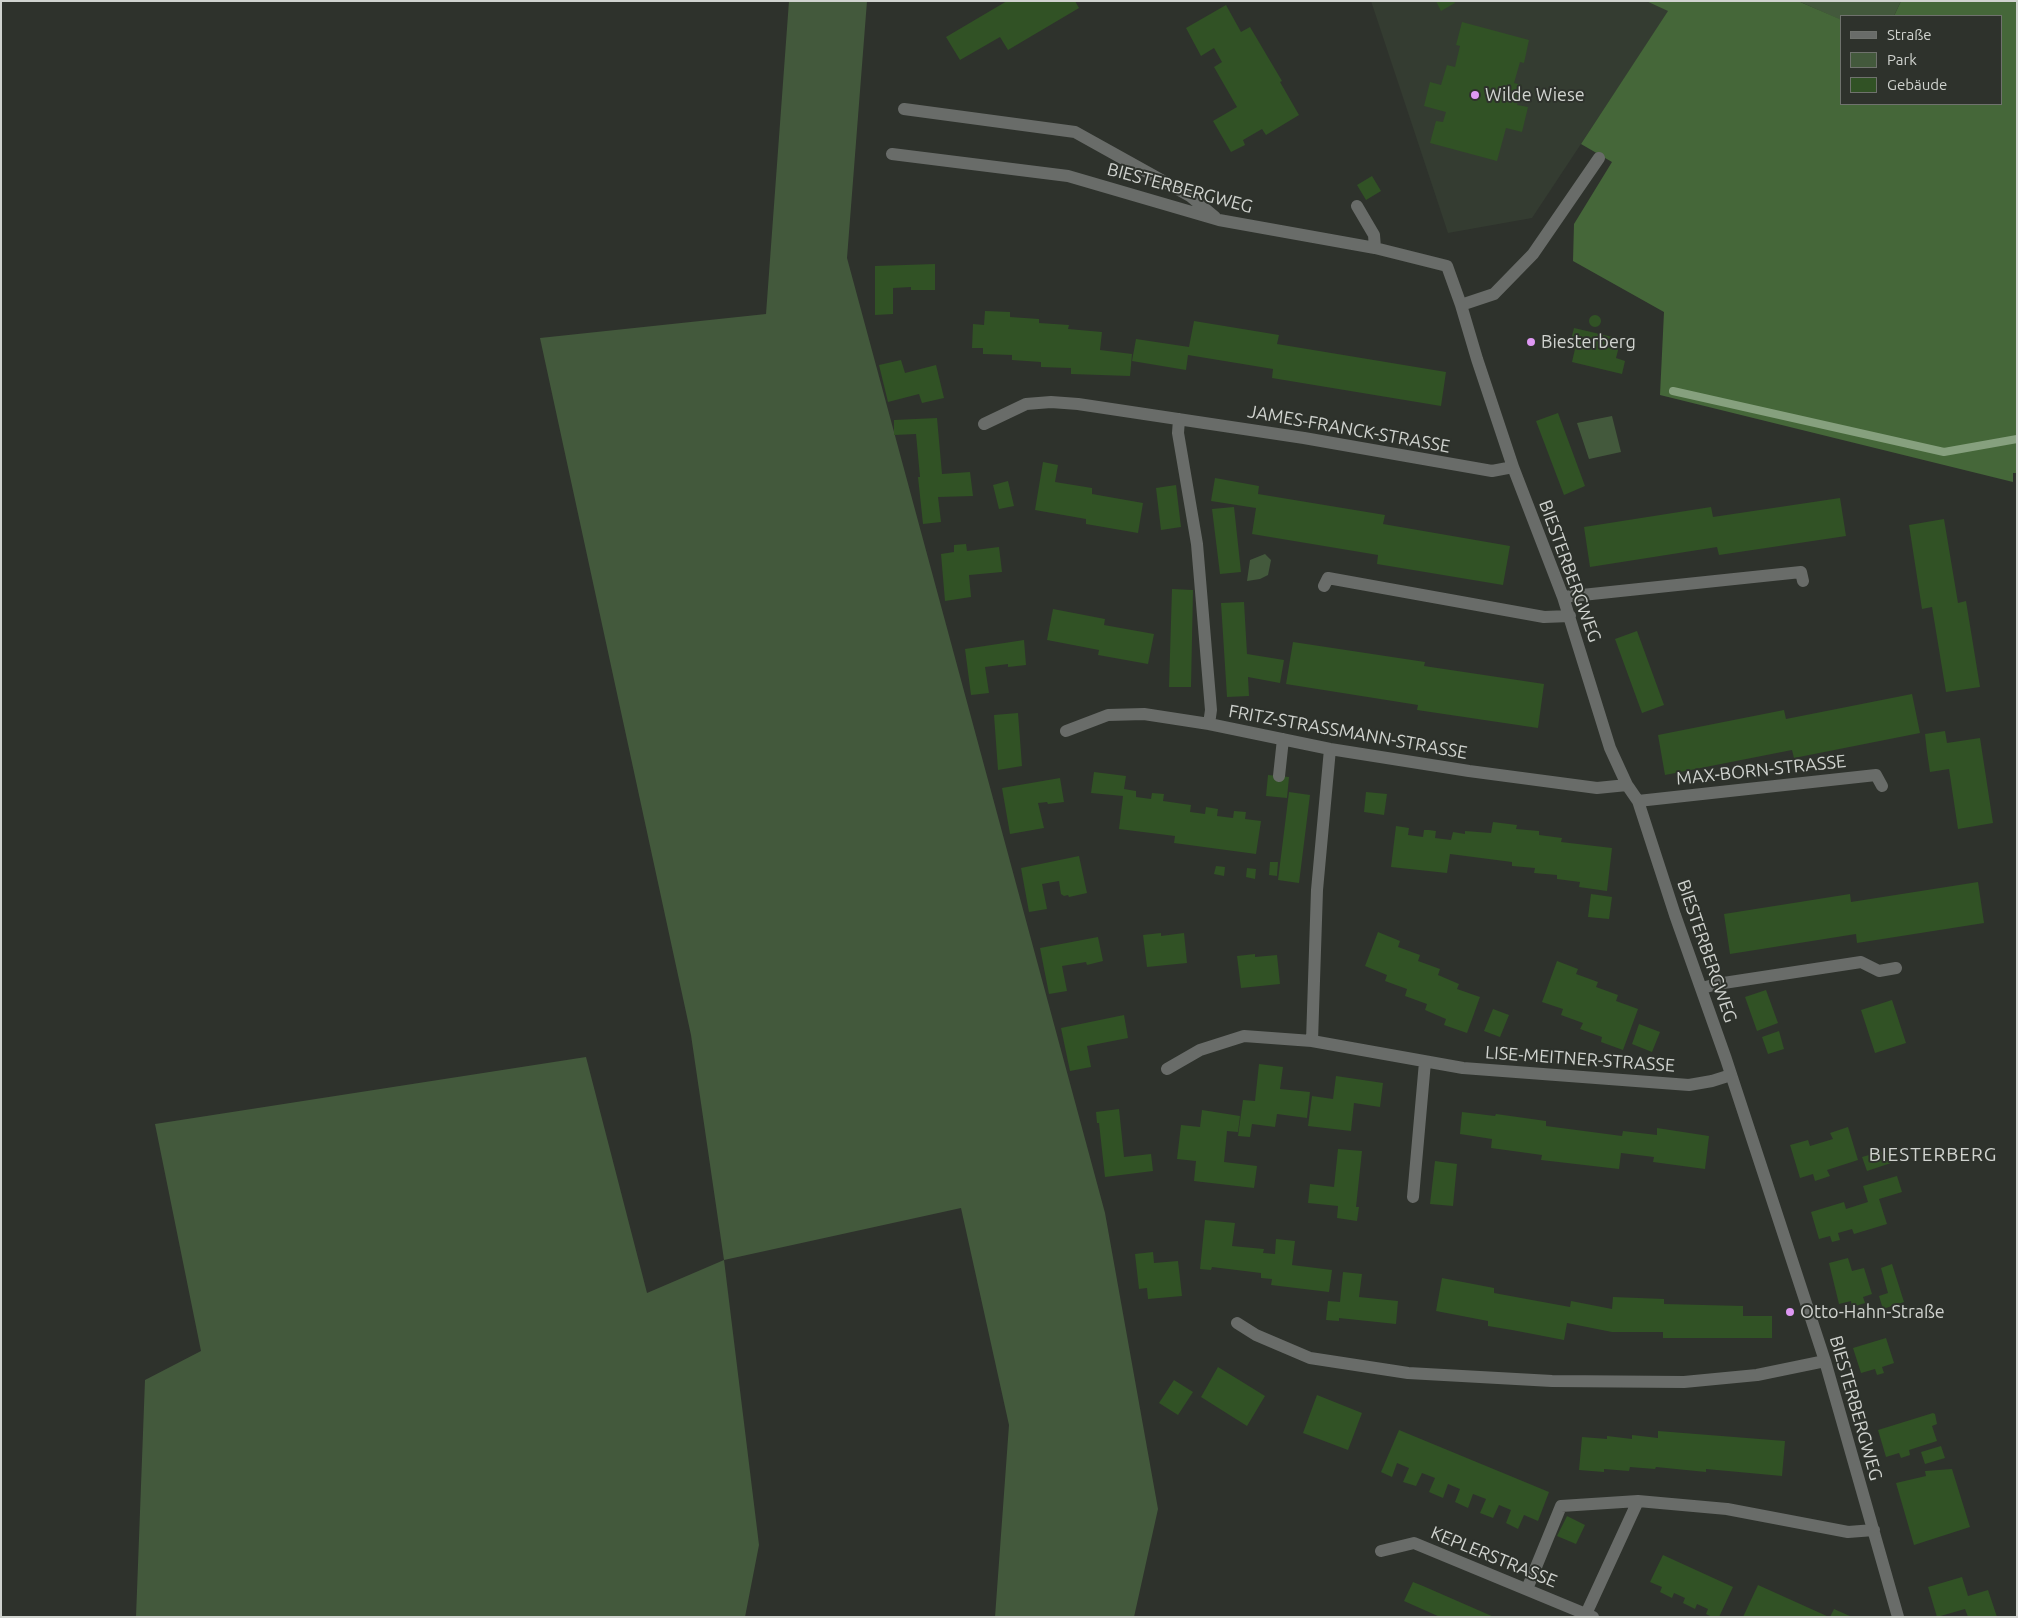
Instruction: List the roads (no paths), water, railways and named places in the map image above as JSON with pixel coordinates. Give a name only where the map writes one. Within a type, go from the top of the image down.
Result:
[{"type":"street","points":[[904,109],[1075,132],[1190,196],[1219,220]]},
{"type":"street","name":"BIESTERBERGWEG","points":[[892,154],[1068,176],[1219,220],[1375,248],[1447,266],[1513,467],[1564,596],[1610,748],[1627,785],[1638,801],[1675,915],[1702,988],[1825,1361],[1898,1617]]},
{"type":"street","points":[[1461,305],[1494,294],[1533,254],[1599,158]]},
{"type":"street","points":[[1358,206],[1374,235],[1375,248]]},
{"type":"street","name":"JAMES-FRANCK-STRASSE","points":[[984,424],[1026,404],[1051,402],[1078,404],[1304,438],[1492,471],[1513,467]]},
{"type":"street","points":[[1179,419],[1178,433],[1201,580],[1211,712],[1210,724]]},
{"type":"street","points":[[1564,596],[1801,572],[1803,581]]},
{"type":"street","points":[[1324,586],[1328,578],[1544,617],[1570,616]]},
{"type":"street","name":"FRITZ-STRASSMANN-STRASSE","points":[[1066,731],[1108,715],[1133,714],[1210,724],[1330,749],[1469,771],[1597,788],[1627,785]]},
{"type":"street","points":[[1279,776],[1283,739]]},
{"type":"street","points":[[1312,1041],[1317,890],[1330,749]]},
{"type":"street","name":"MAX-BORN-STRASSE","points":[[1638,801],[1876,775],[1882,786]]},
{"type":"street","points":[[1702,988],[1861,962],[1879,972],[1896,968]]},
{"type":"street","name":"LISE-MEITNER-STRASSE","points":[[1167,1070],[1200,1050],[1244,1036],[1312,1041],[1462,1068],[1689,1084],[1712,1081],[1731,1075]]},
{"type":"street","points":[[1413,1197],[1425,1062]]},
{"type":"street","points":[[1237,1323],[1256,1336],[1310,1358],[1408,1373],[1552,1382],[1684,1382],[1757,1375],[1825,1361]]},
{"type":"street","points":[[1590,1615],[1638,1501]]},
{"type":"street","points":[[1527,1589],[1561,1506],[1638,1501],[1727,1509],[1848,1532],[1874,1530]]},
{"type":"street","name":"KEPLERSTRASSE","points":[[1381,1551],[1414,1543],[1590,1615]]},
{"type":"waterway","points":[[1673,391],[1944,452],[2017,439]]},
{"type":"place","name":"Wilde Wiese","points":[[1475,95]]},
{"type":"place","name":"Biesterberg","points":[[1531,342]]},
{"type":"place","name":"Otto-Hahn-Straße","points":[[1790,1312]]},
{"type":"district","name":"BIESTERBERG","points":[[1933,1155]]}]
